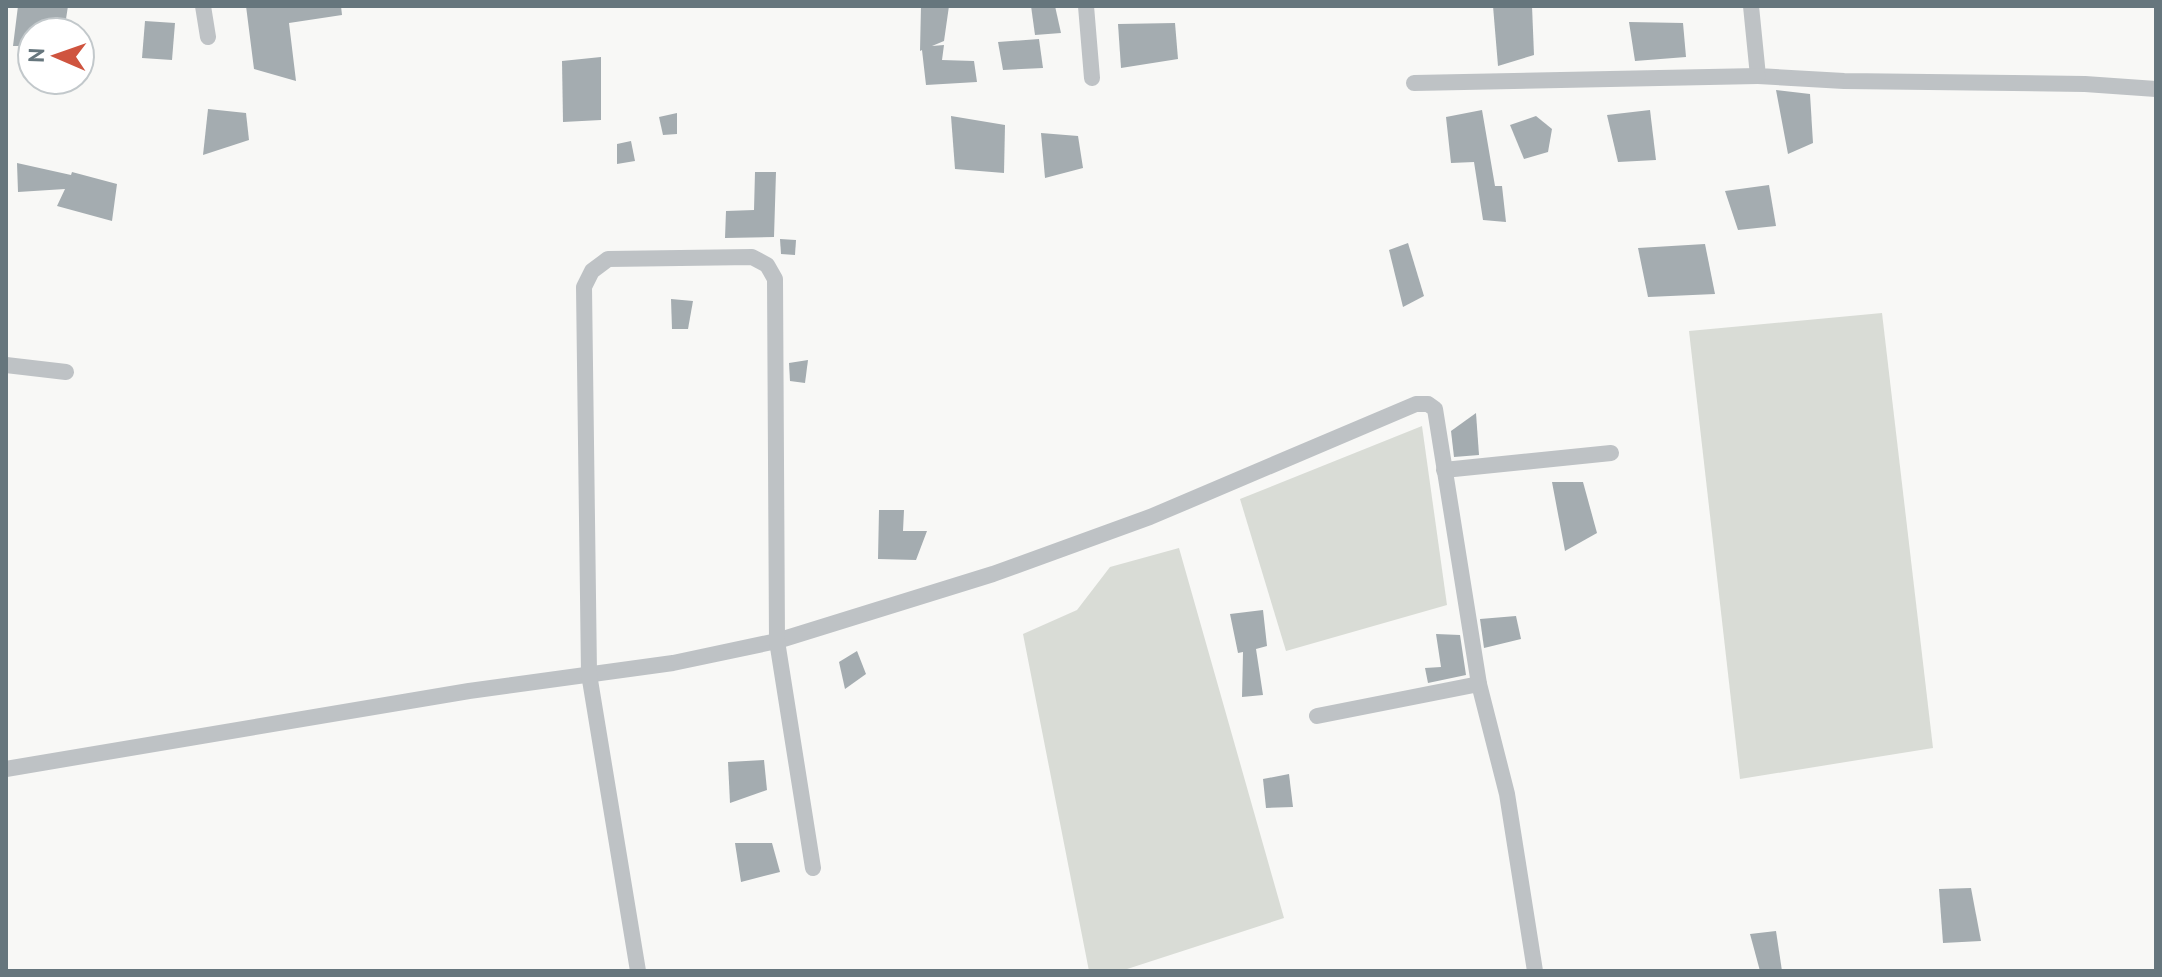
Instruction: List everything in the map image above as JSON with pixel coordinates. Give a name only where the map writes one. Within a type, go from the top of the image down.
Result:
[{"type":"street","points":[[203,6],[208,37]]},
{"type":"street","points":[[1086,6],[1092,78]]},
{"type":"street","points":[[1751,6],[1758,76]]},
{"type":"street","points":[[1414,83],[1758,76],[1844,81],[2085,84],[2156,89]]},
{"type":"street","points":[[638,971],[589,674],[584,287],[592,271],[608,259],[752,257],[767,265],[775,279],[777,641],[813,868]]},
{"type":"street","points":[[6,365],[66,372]]},
{"type":"street","points":[[6,769],[469,691],[673,663],[777,641],[993,574],[1150,517],[1416,404],[1428,404],[1435,409],[1479,684],[1507,794],[1535,971]]},
{"type":"street","points":[[1444,470],[1611,453]]},
{"type":"street","points":[[1317,716],[1479,684]]},
{"type":"shaded area","points":[[1882,313],[1933,748],[1740,779],[1689,331]]},
{"type":"shaded area","points":[[1422,426],[1447,605],[1286,651],[1240,499]]},
{"type":"shaded area","points":[[1179,548],[1284,918],[1121,971],[1089,971],[1023,634],[1077,610],[1110,567]]},
{"type":"building","points":[[18,6],[68,6],[66,16],[17,16]]},
{"type":"building","points":[[246,6],[341,6],[342,15],[289,23],[296,81],[254,69]]},
{"type":"building","points":[[921,6],[949,6],[944,41],[932,46],[944,45],[942,60],[974,61],[977,82],[926,85],[920,51]]},
{"type":"building","points":[[1031,6],[1055,6],[1061,33],[1035,35]]},
{"type":"building","points":[[1493,6],[1532,6],[1534,55],[1498,66]]},
{"type":"building","points":[[145,21],[175,23],[172,60],[142,58]]},
{"type":"building","points":[[1629,22],[1683,23],[1686,57],[1635,61]]},
{"type":"building","points":[[1175,23],[1178,59],[1121,68],[1118,24]]},
{"type":"building","points":[[1039,39],[1043,68],[1003,70],[998,42]]},
{"type":"building","points":[[601,57],[601,120],[563,122],[562,61]]},
{"type":"building","points":[[1776,90],[1810,94],[1813,143],[1788,154]]},
{"type":"building","points":[[208,109],[246,113],[249,140],[203,155]]},
{"type":"building","points":[[1482,110],[1495,186],[1502,186],[1506,222],[1483,220],[1474,162],[1451,163],[1446,117]]},
{"type":"building","points":[[1650,110],[1656,160],[1618,162],[1607,115]]},
{"type":"building","points":[[677,113],[677,134],[663,135],[659,117]]},
{"type":"building","points":[[951,116],[1005,125],[1004,173],[955,169]]},
{"type":"building","points":[[1536,116],[1552,129],[1548,152],[1524,159],[1510,125]]},
{"type":"building","points":[[1041,133],[1078,136],[1083,168],[1045,178]]},
{"type":"building","points":[[631,141],[635,161],[617,164],[617,144]]},
{"type":"building","points":[[17,163],[71,175],[72,172],[117,184],[112,221],[57,206],[65,189],[18,192]]},
{"type":"building","points":[[755,172],[776,172],[774,237],[725,238],[726,211],[754,210]]},
{"type":"building","points":[[1769,185],[1776,226],[1738,230],[1725,191]]},
{"type":"building","points":[[780,239],[796,240],[795,255],[781,254]]},
{"type":"building","points":[[1408,243],[1424,296],[1403,307],[1389,250]]},
{"type":"building","points":[[1705,244],[1715,294],[1648,297],[1638,248]]},
{"type":"building","points":[[671,299],[693,301],[688,329],[672,329]]},
{"type":"building","points":[[808,360],[805,383],[790,381],[789,363]]},
{"type":"building","points":[[1476,413],[1479,455],[1454,457],[1451,431]]},
{"type":"building","points":[[1552,482],[1583,482],[1597,533],[1565,551]]},
{"type":"building","points":[[879,510],[904,510],[903,531],[927,531],[916,560],[878,559]]},
{"type":"building","points":[[1263,610],[1267,646],[1256,649],[1263,695],[1242,697],[1243,652],[1238,653],[1230,614]]},
{"type":"building","points":[[1516,616],[1521,639],[1484,648],[1480,619]]},
{"type":"building","points":[[1436,634],[1460,635],[1466,675],[1428,683],[1425,668],[1441,667]]},
{"type":"building","points":[[857,651],[866,674],[845,689],[839,662]]},
{"type":"building","points":[[764,760],[767,790],[730,803],[728,762]]},
{"type":"building","points":[[1289,774],[1293,807],[1266,808],[1263,779]]},
{"type":"building","points":[[735,843],[772,843],[780,872],[741,882]]},
{"type":"building","points":[[1971,888],[1981,941],[1943,943],[1939,889]]},
{"type":"building","points":[[1776,931],[1782,971],[1760,971],[1750,934]]}]
